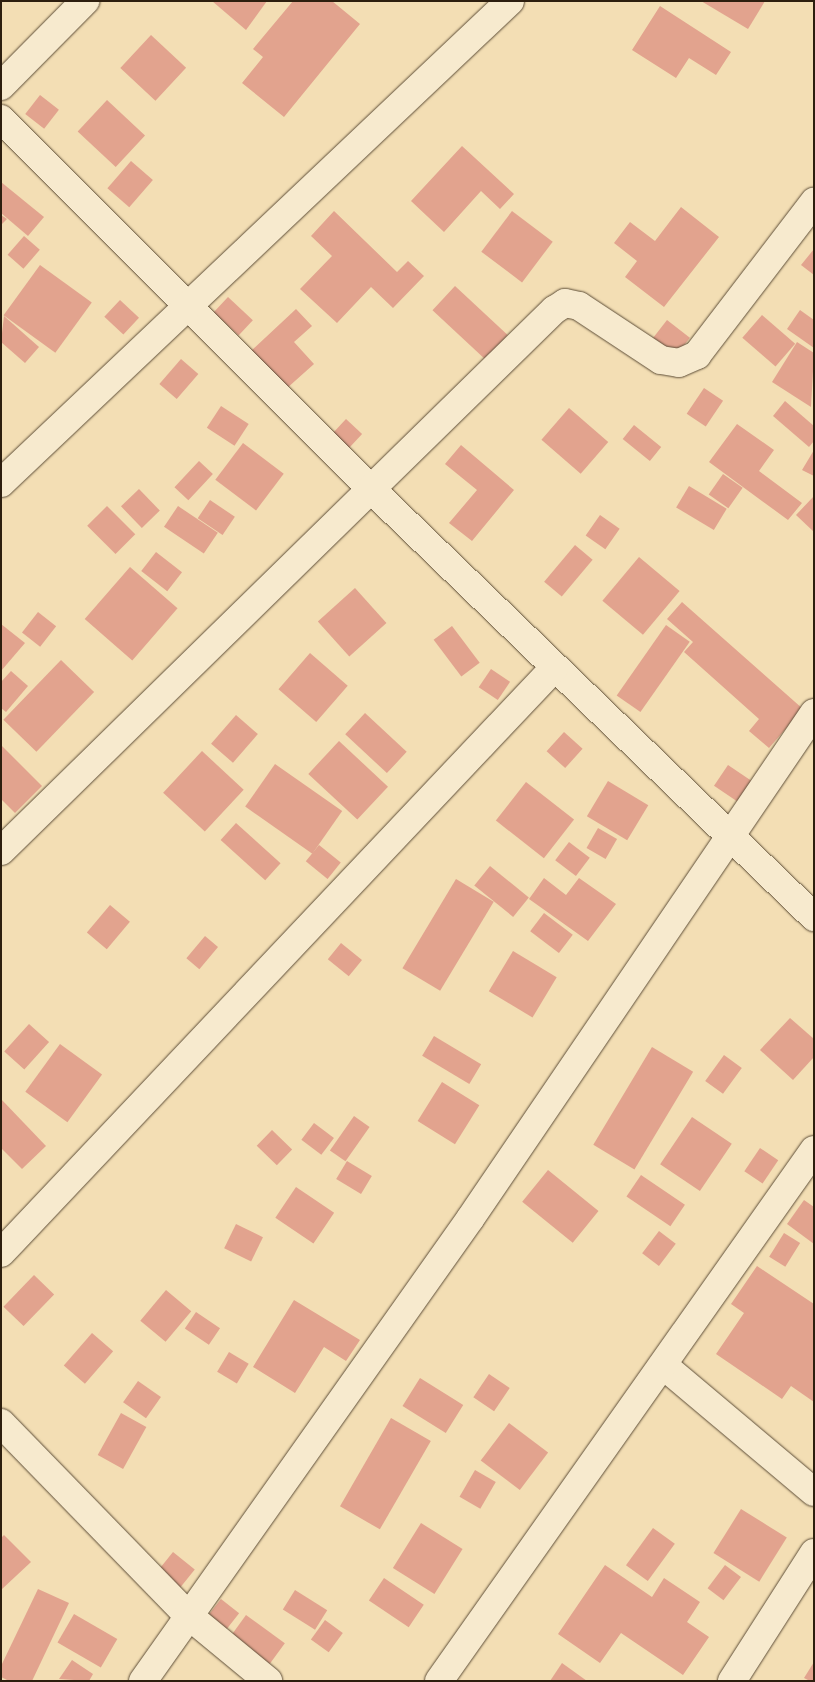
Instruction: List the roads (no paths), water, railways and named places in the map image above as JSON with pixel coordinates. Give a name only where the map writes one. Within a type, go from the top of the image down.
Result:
[{"type":"street","points":[[1,86],[84,1]]},
{"type":"street","points":[[1,483],[510,1]]},
{"type":"street","points":[[1,119],[189,304],[372,490],[730,840],[814,917]]},
{"type":"street","points":[[1,851],[565,303],[579,306],[660,360],[679,363],[697,355],[814,202]]},
{"type":"street","points":[[1,1253],[554,668]]},
{"type":"street","points":[[143,1681],[470,1220],[814,714]]},
{"type":"street","points":[[439,1681],[814,1150]]},
{"type":"street","points":[[663,1365],[814,1492]]},
{"type":"street","points":[[1,1423],[188,1615],[268,1681]]},
{"type":"street","points":[[732,1681],[814,1553]]}]
